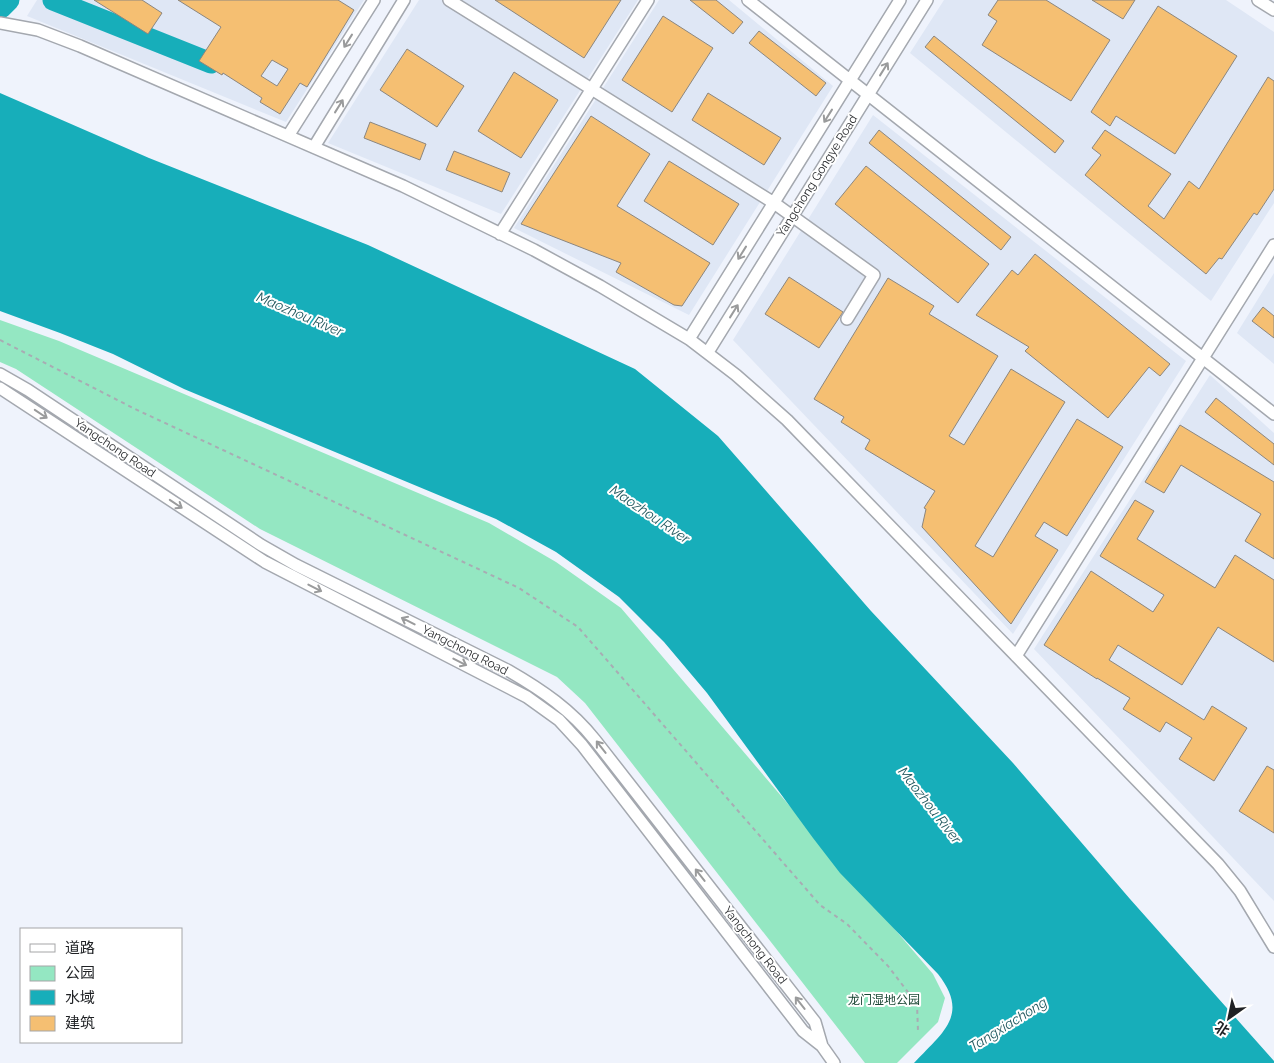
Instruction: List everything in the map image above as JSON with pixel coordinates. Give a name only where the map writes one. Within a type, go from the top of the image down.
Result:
[{"type":"street","points":[[288,136],[374,0]]},
{"type":"street","points":[[314,147],[404,0]]},
{"type":"street","points":[[449,0],[793,216],[874,275],[847,319]]},
{"type":"street","points":[[500,234],[648,0]]},
{"type":"street","points":[[748,0],[1274,414]]},
{"type":"street","name":"Yangchong Gongye Road","points":[[689,339],[900,0]]},
{"type":"street","name":"Yangchong Gongye Road","points":[[708,352],[927,0]]},
{"type":"street","points":[[1258,0],[1274,10]]},
{"type":"street","points":[[0,23],[38,30],[65,40],[403,186],[591,282],[708,352],[787,420],[1218,864],[1240,891],[1274,947]]},
{"type":"street","points":[[1016,656],[1274,245]]},
{"type":"street","name":"Yangchong Road","points":[[0,374],[28,390],[266,548],[508,672],[542,691],[569,711],[592,735],[815,1022],[822,1046]]},
{"type":"street","name":"Yangchong Road","points":[[0,388],[260,559],[512,689],[559,720],[582,745],[803,1031],[822,1046],[834,1063]]},
{"type":"path","points":[[0,340],[136,410],[519,588],[578,627],[820,905],[847,924],[888,966],[917,1004],[918,1031]]},
{"type":"shaded area","points":[[37,0],[364,0],[286,122],[27,16]]},
{"type":"shaded area","points":[[419,0],[638,0],[501,214],[328,143]]},
{"type":"shaded area","points":[[659,0],[729,0],[833,86],[689,315],[514,228]]},
{"type":"shaded area","points":[[944,0],[1226,0],[1274,32],[1274,203],[1211,301],[910,53]]},
{"type":"shaded area","points":[[873,115],[1186,361],[1013,634],[733,340]]},
{"type":"shaded area","points":[[1274,273],[1274,364],[1237,333]]},
{"type":"shaded area","points":[[1210,375],[1274,433],[1274,901],[1034,649]]},
{"type":"green space","name":"龙门湿地公园","points":[[0,320],[59,341],[489,523],[556,562],[621,608],[933,974],[945,998],[938,1022],[897,1063],[865,1063],[585,703],[557,677],[260,529],[16,369],[0,362]]},
{"type":"water","points":[[0,93],[149,158],[368,245],[635,369],[718,436],[871,611],[1013,763],[1274,1063],[914,1063],[943,1032],[949,1022],[952,1012],[952,1001],[947,988],[938,974],[840,873],[707,693],[664,642],[619,597],[556,552],[496,519],[184,389],[113,354],[0,311]]},
{"type":"building","points":[[94,0],[142,0],[162,13],[148,34]]},
{"type":"building","points":[[178,0],[338,0],[354,10],[307,87],[300,83],[280,114],[260,102],[262,98],[223,73],[222,75],[199,61],[221,27]],"holes":[[[272,60],[288,69],[277,86],[261,76]]]},
{"type":"building","points":[[495,0],[621,0],[584,58]]},
{"type":"building","points":[[690,0],[716,0],[743,22],[733,34]]},
{"type":"building","points":[[998,0],[1046,0],[1110,40],[1071,101],[982,45],[997,21],[988,15]]},
{"type":"building","points":[[1092,0],[1135,0],[1123,19]]},
{"type":"building","points":[[1158,6],[1237,56],[1175,154],[1116,116],[1110,126],[1091,112]]},
{"type":"building","points":[[663,16],[713,48],[672,112],[622,80]]},
{"type":"building","points":[[759,31],[826,83],[816,96],[749,43]]},
{"type":"building","points":[[934,36],[1064,141],[1055,153],[925,47]]},
{"type":"building","points":[[407,49],[464,86],[437,127],[380,90]]},
{"type":"building","points":[[514,72],[558,100],[521,158],[478,131]]},
{"type":"building","points":[[1268,77],[1274,81],[1274,189],[1257,215],[1254,213],[1222,259],[1219,258],[1206,274],[1085,175],[1101,155],[1092,148],[1105,130],[1171,174],[1148,206],[1164,219],[1189,181],[1199,189]]},
{"type":"building","points":[[708,93],[781,138],[764,165],[692,120]]},
{"type":"building","points":[[591,116],[650,154],[617,206],[710,263],[682,306],[674,305],[616,272],[621,263],[521,224]]},
{"type":"building","points":[[370,122],[426,144],[420,160],[364,138]]},
{"type":"building","points":[[879,130],[1011,237],[1001,250],[869,143]]},
{"type":"building","points":[[454,151],[510,173],[502,192],[446,170]]},
{"type":"building","points":[[669,161],[739,204],[713,245],[644,201]]},
{"type":"building","points":[[866,166],[989,264],[958,303],[835,204]]},
{"type":"building","points":[[1035,254],[1170,364],[1160,376],[1149,367],[1108,418],[1025,351],[1029,347],[976,315],[1012,270],[1018,275]]},
{"type":"building","points":[[789,277],[843,312],[819,348],[765,314]]},
{"type":"building","points":[[888,278],[934,306],[929,314],[998,356],[949,436],[964,445],[1011,369],[1065,402],[975,546],[993,557],[1077,419],[1123,447],[1067,536],[1044,522],[1035,536],[1058,550],[1011,624],[922,527],[926,509],[924,508],[935,491],[865,449],[870,440],[841,422],[844,417],[814,399]]},
{"type":"building","points":[[1263,307],[1274,316],[1274,338],[1252,321]]},
{"type":"building","points":[[1216,398],[1274,444],[1274,465],[1205,412]]},
{"type":"building","points":[[1180,425],[1274,482],[1274,559],[1245,541],[1261,514],[1181,465],[1164,493],[1145,482]]},
{"type":"building","points":[[1135,500],[1154,511],[1137,539],[1215,588],[1235,555],[1274,580],[1274,662],[1218,627],[1182,685],[1118,645],[1109,660],[1204,720],[1212,706],[1247,728],[1214,781],[1179,759],[1192,738],[1166,722],[1160,732],[1123,709],[1130,698],[1044,645],[1091,571],[1153,612],[1164,595],[1100,556]]},
{"type":"building","points":[[1267,766],[1274,770],[1274,833],[1239,811]]},
{"type":"waterway","points":[[1,8],[9,0]]},
{"type":"waterway","points":[[53,0],[211,63]]},
{"type":"water label","name":"Maozhou River","points":[[300,314]]},
{"type":"water label","name":"Maozhou River","points":[[650,514]]},
{"type":"water label","name":"Maozhou River","points":[[930,805]]},
{"type":"water label","name":"Tangxiachong","points":[[1008,1024]]}]
